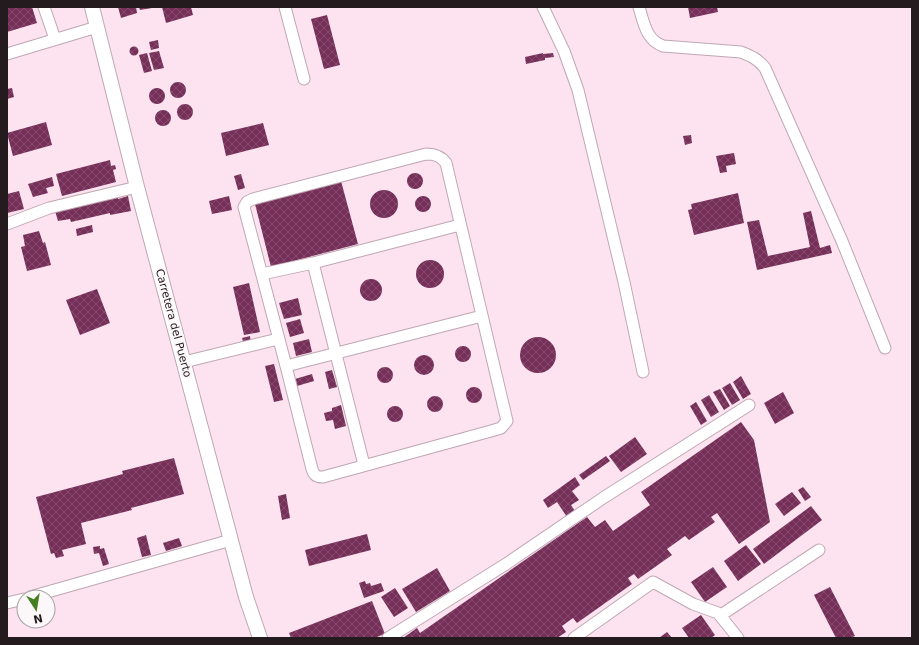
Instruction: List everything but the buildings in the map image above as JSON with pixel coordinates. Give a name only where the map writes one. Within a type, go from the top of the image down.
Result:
[{"type":"main road","name":"Carretera del Puerto","points":[[92,7],[137,187],[246,597],[260,638]]},
{"type":"lane","points":[[44,7],[55,39]]},
{"type":"lane","points":[[285,7],[304,79]]},
{"type":"lane","points":[[543,7],[564,51],[578,90],[624,282],[643,372]]},
{"type":"lane","points":[[639,7],[646,32],[657,44],[663,46],[741,52],[751,55],[765,68],[842,240],[885,348]]},
{"type":"lane","points":[[7,54],[97,26]]},
{"type":"lane","points":[[426,154],[434,154],[443,158],[446,163],[507,421],[501,428],[323,477],[317,477],[314,474],[262,274],[244,207],[247,202],[253,199],[426,154]]},
{"type":"lane","points":[[7,224],[49,208],[137,187]]},
{"type":"lane","points":[[262,274],[313,263],[460,225]]},
{"type":"lane","points":[[313,263],[364,465]]},
{"type":"lane","points":[[286,366],[482,316]]},
{"type":"lane","points":[[184,362],[278,339]]},
{"type":"lane","points":[[388,638],[506,564],[602,498],[749,405]]},
{"type":"lane","points":[[56,590],[231,540]]},
{"type":"lane","points":[[721,615],[819,550]]},
{"type":"lane","points":[[574,638],[652,582],[693,604],[721,615],[738,638]]}]
